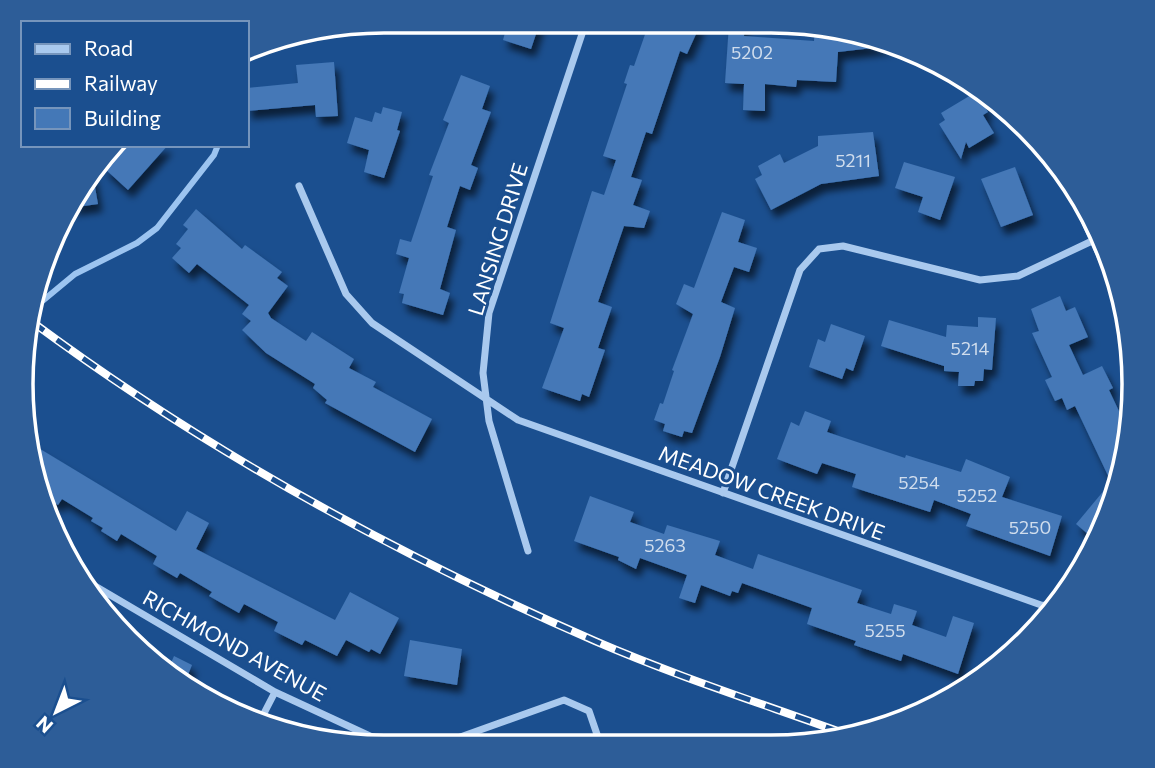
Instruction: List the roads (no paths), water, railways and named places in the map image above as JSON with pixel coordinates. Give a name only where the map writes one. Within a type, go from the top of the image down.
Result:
[{"type":"street","name":"LANSING DRIVE","points":[[528,551],[489,421],[484,355],[489,313],[582,33]]},
{"type":"street","name":"MEADOW CREEK DRIVE","points":[[299,186],[346,294],[372,323],[517,420],[1043,605]]},
{"type":"street","points":[[723,493],[800,270],[818,249],[843,246],[980,280],[1018,276],[1091,241]]},
{"type":"street","name":"RICHMOND AVENUE","points":[[99,588],[275,692],[366,734]]},
{"type":"street","points":[[264,713],[275,692]]},
{"type":"street","points":[[465,735],[564,699],[589,711],[597,735]]},
{"type":"waterway","points":[[43,300],[75,274],[137,243],[157,228],[214,155],[217,147]]},
{"type":"railway","points":[[38,326],[97,368],[234,456],[375,536],[595,641],[687,678],[832,729]]}]
